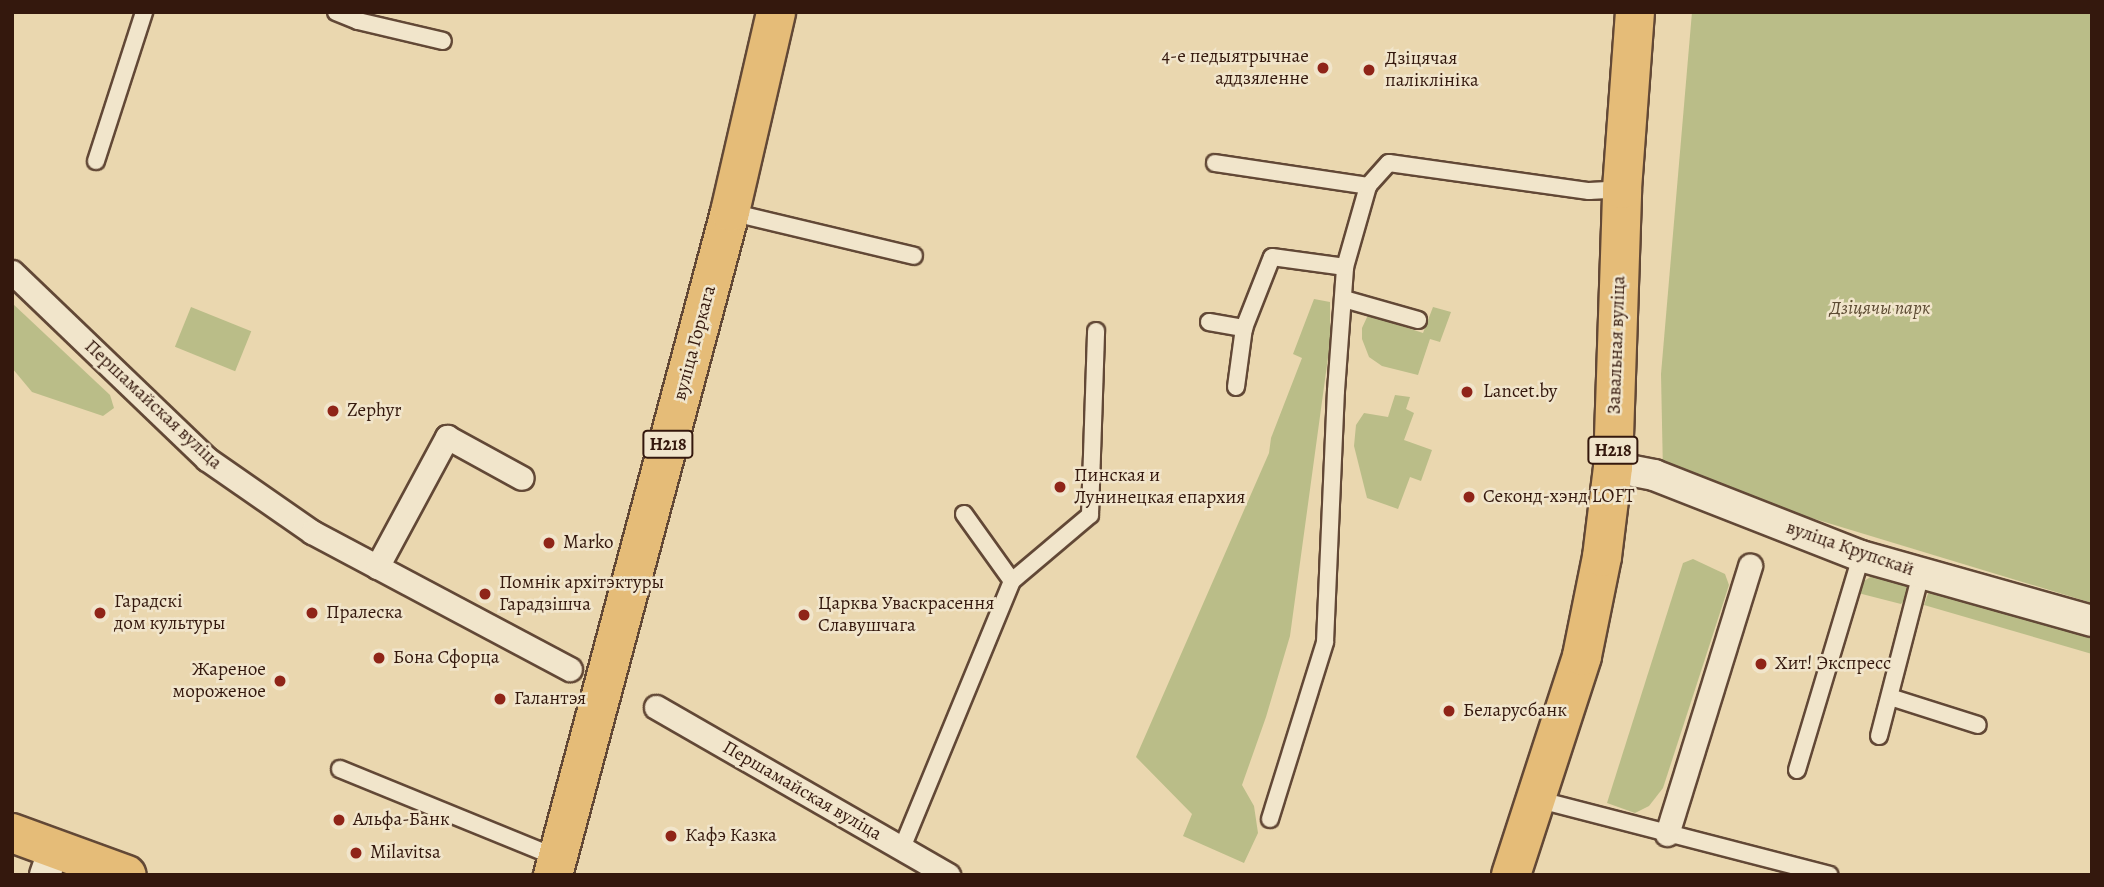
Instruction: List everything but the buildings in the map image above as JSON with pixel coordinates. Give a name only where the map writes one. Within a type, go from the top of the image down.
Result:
[{"type":"main road","name":"вуліца Горкага","points":[[555,867],[730,212],[776,12]]},
{"type":"main road","name":"Завальная вуліца","points":[[1511,875],[1582,656],[1602,557],[1613,467],[1622,189],[1635,12]]},
{"type":"main road","points":[[12,833],[50,862],[127,875]]},
{"type":"street","name":"Першамайская вуліца","points":[[12,272],[206,459],[312,532],[570,669]]},
{"type":"street","points":[[377,566],[447,437],[522,478]]},
{"type":"street","name":"вуліца Крупскай","points":[[1613,467],[1654,475],[1861,556],[2092,621]]},
{"type":"street","points":[[1667,834],[1750,566]]},
{"type":"street","name":"Першамайская вуліца","points":[[656,707],[948,875]]},
{"type":"lane","points":[[96,161],[144,12]]},
{"type":"lane","points":[[336,12],[369,24],[443,41]]},
{"type":"lane","points":[[1215,163],[1368,186]]},
{"type":"lane","points":[[1270,819],[1307,710],[1325,642],[1336,391],[1345,267],[1368,186],[1389,163],[1589,191],[1622,189]]},
{"type":"lane","points":[[730,212],[914,256]]},
{"type":"lane","points":[[1236,387],[1244,328],[1272,257],[1345,267]]},
{"type":"lane","points":[[1344,299],[1418,320]]},
{"type":"lane","points":[[1209,322],[1244,328]]},
{"type":"lane","points":[[902,848],[1012,582],[1090,514],[1096,331]]},
{"type":"lane","points":[[964,514],[1012,582]]},
{"type":"lane","points":[[1797,770],[1861,556]]},
{"type":"lane","points":[[1879,736],[1921,574]]},
{"type":"lane","points":[[1890,697],[1978,725]]},
{"type":"lane","points":[[340,769],[555,867]]},
{"type":"lane","points":[[1536,799],[1829,875]]},
{"type":"green space","name":"Дзіцячы парк","points":[[1692,12],[2092,12],[2092,603],[1663,473],[1661,374]]},
{"type":"green space","points":[[1314,299],[1330,302],[1330,343],[1290,636],[1242,785],[1254,806],[1258,833],[1244,863],[1183,836],[1192,814],[1136,757],[1269,453],[1271,438],[1302,358],[1293,354]]},
{"type":"green space","points":[[12,303],[110,395],[114,408],[103,416],[32,392],[12,368]]},
{"type":"green space","points":[[191,307],[251,331],[235,371],[175,347]]},
{"type":"green space","points":[[1433,307],[1451,312],[1440,342],[1430,339],[1418,375],[1382,366],[1369,357],[1362,339],[1362,328],[1368,315],[1423,333]]},
{"type":"green space","points":[[1395,395],[1410,397],[1406,409],[1414,413],[1404,440],[1432,450],[1421,481],[1410,477],[1398,509],[1367,498],[1354,446],[1356,425],[1364,413],[1388,417]]},
{"type":"green space","points":[[1693,559],[1725,574],[1729,585],[1663,788],[1649,806],[1635,813],[1607,803],[1683,563]]},
{"type":"green space","points":[[1886,575],[1910,581],[1906,599],[1901,604],[1858,593],[1864,581],[1872,576]]},
{"type":"green space","points":[[1930,588],[2092,638],[2092,654],[1924,605]]},
{"type":"place","name":"4-е педыятрычнае аддзяленне","points":[[1323,68]]},
{"type":"place","name":"Дзіцячая паліклініка","points":[[1369,70]]},
{"type":"place","name":"Lancet.by","points":[[1467,392]]},
{"type":"place","name":"Zephyr","points":[[333,411]]},
{"type":"place","name":"Пинская и Лунинецкая епархия","points":[[1060,487]]},
{"type":"place","name":"Секонд-хэнд LOFT","points":[[1469,497]]},
{"type":"place","name":"Marko","points":[[549,543]]},
{"type":"place","name":"Помнік архітэктуры Гарадзішча","points":[[485,594]]},
{"type":"place","name":"Гарадскі дом культуры","points":[[100,613]]},
{"type":"place","name":"Пралеска","points":[[312,613]]},
{"type":"place","name":"Царква Уваскрасення Славушчага","points":[[804,615]]},
{"type":"place","name":"Бона Сфорца","points":[[379,658]]},
{"type":"place","name":"Хит! Экспресс","points":[[1761,664]]},
{"type":"place","name":"Жареное мороженое","points":[[280,681]]},
{"type":"place","name":"Галантэя","points":[[500,699]]},
{"type":"place","name":"Беларусбанк","points":[[1449,711]]},
{"type":"place","name":"Альфа-Банк","points":[[339,820]]},
{"type":"place","name":"Кафэ Казка","points":[[671,836]]},
{"type":"place","name":"Milavitsa","points":[[356,853]]}]
